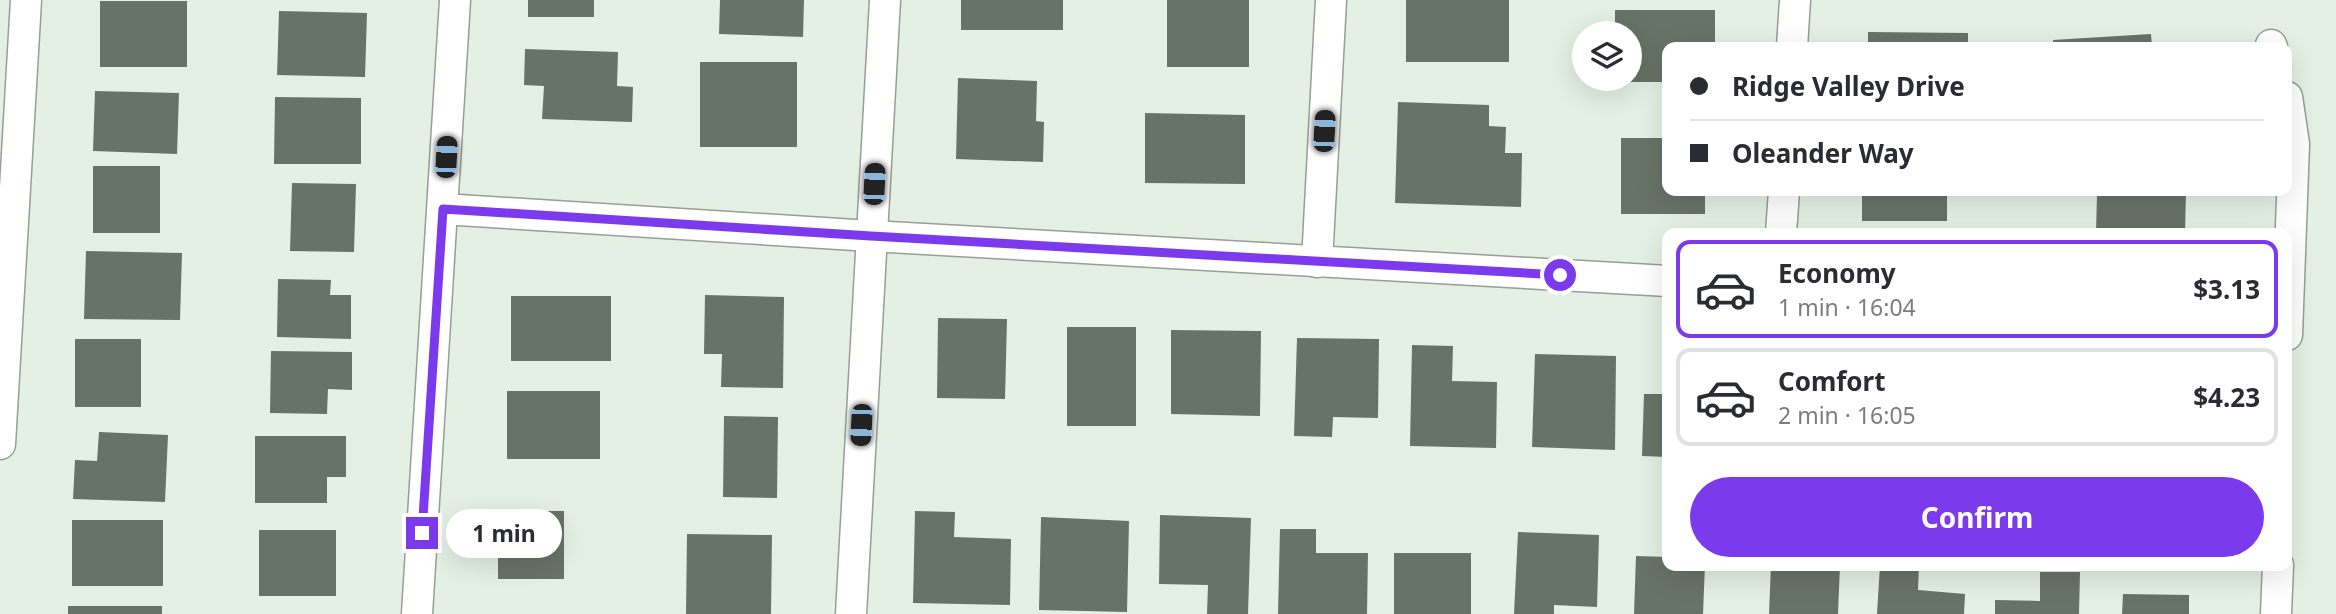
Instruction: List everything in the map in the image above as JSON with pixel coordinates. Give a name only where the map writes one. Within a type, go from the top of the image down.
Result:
[{"type":"street","points":[[0,444],[3,339],[26,0]]},
{"type":"street","points":[[417,614],[455,0]]},
{"type":"street","points":[[851,614],[885,0]]},
{"type":"street","points":[[1317,262],[1331,0]]},
{"type":"street","points":[[1792,42],[1795,0]]},
{"type":"street","points":[[2291,228],[2294,144],[2292,131]]},
{"type":"street","points":[[1781,228],[1784,196]]},
{"type":"street","points":[[443,209],[1662,281]]},
{"type":"street","points":[[2276,614],[2278,571]]},
{"type":"building","points":[[528,0],[594,0],[594,17],[528,17]]},
{"type":"building","points":[[720,0],[804,0],[803,37],[719,34]]},
{"type":"building","points":[[961,0],[1063,0],[1063,30],[961,30]]},
{"type":"building","points":[[1167,0],[1249,0],[1249,67],[1167,67]]},
{"type":"building","points":[[1406,0],[1509,0],[1509,62],[1406,62]]},
{"type":"building","points":[[100,1],[187,1],[187,67],[100,67]]},
{"type":"building","points":[[1615,10],[1715,10],[1715,42],[1662,42],[1662,82],[1642,82],[1642,21],[1615,21]]},
{"type":"building","points":[[279,11],[367,13],[365,77],[277,75]]},
{"type":"building","points":[[1868,32],[1968,33],[1968,42],[1868,42]]},
{"type":"building","points":[[2151,34],[2152,42],[2053,42]]},
{"type":"building","points":[[525,49],[618,52],[617,86],[633,87],[632,122],[542,119],[544,86],[524,85]]},
{"type":"building","points":[[700,62],[797,62],[797,147],[700,147]]},
{"type":"building","points":[[958,78],[1037,81],[1036,121],[1044,122],[1043,162],[956,159]]},
{"type":"building","points":[[95,91],[179,93],[177,154],[93,151]]},
{"type":"building","points":[[275,97],[361,98],[361,164],[274,164]]},
{"type":"building","points":[[1398,102],[1489,105],[1489,126],[1506,127],[1505,153],[1522,153],[1521,207],[1395,203]]},
{"type":"building","points":[[1145,113],[1245,115],[1245,184],[1145,183]]},
{"type":"building","points":[[1621,138],[1662,138],[1662,196],[1705,196],[1705,214],[1621,214]]},
{"type":"building","points":[[93,166],[160,166],[160,233],[93,233]]},
{"type":"building","points":[[292,183],[356,184],[354,252],[290,251]]},
{"type":"building","points":[[1862,196],[1947,196],[1947,221],[1862,221]]},
{"type":"building","points":[[2097,196],[2186,196],[2185,228],[2096,228]]},
{"type":"building","points":[[86,251],[182,253],[180,320],[84,319]]},
{"type":"building","points":[[278,279],[331,280],[330,295],[351,295],[351,339],[277,337]]},
{"type":"building","points":[[705,295],[784,297],[783,388],[721,387],[722,354],[704,354]]},
{"type":"building","points":[[511,296],[611,296],[611,361],[511,361]]},
{"type":"building","points":[[938,318],[1007,319],[1005,399],[937,398]]},
{"type":"building","points":[[1067,327],[1136,327],[1136,426],[1067,426]]},
{"type":"building","points":[[1171,330],[1261,331],[1260,416],[1171,414]]},
{"type":"building","points":[[1297,338],[1379,339],[1378,418],[1333,417],[1332,437],[1294,436]]},
{"type":"building","points":[[75,339],[141,339],[141,407],[75,407]]},
{"type":"building","points":[[1412,345],[1453,346],[1452,381],[1497,382],[1496,448],[1410,446]]},
{"type":"building","points":[[271,351],[352,352],[352,390],[328,389],[327,414],[270,413]]},
{"type":"building","points":[[1535,354],[1616,356],[1615,450],[1532,447]]},
{"type":"building","points":[[507,391],[600,391],[600,459],[507,459]]},
{"type":"building","points":[[1644,394],[1662,394],[1662,457],[1642,456]]},
{"type":"building","points":[[724,416],[778,417],[777,498],[723,497]]},
{"type":"building","points":[[99,432],[168,435],[165,502],[73,499],[75,460],[97,461]]},
{"type":"building","points":[[255,436],[346,436],[346,477],[327,477],[327,503],[255,503]]},
{"type":"building","points":[[498,511],[564,511],[564,579],[498,579]]},
{"type":"building","points":[[915,511],[955,512],[954,537],[1011,539],[1010,605],[913,603]]},
{"type":"building","points":[[1160,515],[1251,518],[1248,614],[1207,614],[1208,585],[1159,584]]},
{"type":"building","points":[[1041,517],[1129,521],[1127,612],[1039,610]]},
{"type":"building","points":[[72,520],[163,520],[163,586],[72,586]]},
{"type":"building","points":[[1280,529],[1316,529],[1316,553],[1368,553],[1367,614],[1278,614]]},
{"type":"building","points":[[259,530],[336,530],[336,596],[259,596]]},
{"type":"building","points":[[1518,532],[1599,535],[1597,607],[1554,605],[1554,614],[1514,614]]},
{"type":"building","points":[[687,534],[772,535],[771,614],[686,614]]},
{"type":"building","points":[[1394,553],[1471,553],[1471,614],[1394,614]]},
{"type":"building","points":[[1636,556],[1662,557],[1662,571],[1705,571],[1703,614],[1634,614]]},
{"type":"building","points":[[1771,571],[1840,571],[1838,614],[1769,614]]},
{"type":"building","points":[[1880,571],[1919,571],[1918,590],[1965,594],[1964,614],[1877,614]]},
{"type":"building","points":[[2040,572],[2080,572],[2079,614],[1995,614],[1995,600],[2040,601]]},
{"type":"building","points":[[2123,594],[2189,595],[2189,614],[2122,614]]},
{"type":"building","points":[[68,606],[162,606],[162,614],[68,614]]},
{"type":"route","points":[[422,533],[443,209],[1560,275]]}]
